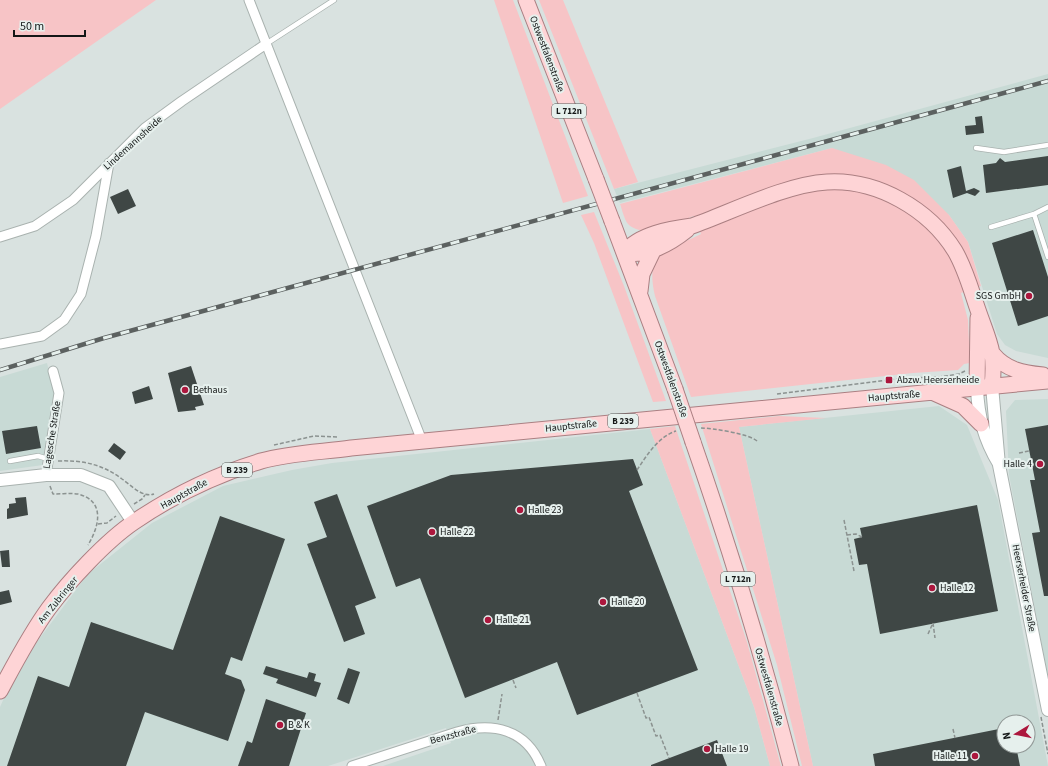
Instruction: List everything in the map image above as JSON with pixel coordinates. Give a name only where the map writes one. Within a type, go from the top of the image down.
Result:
[{"type":"main road","name":"Ostwestfalenstraße","points":[[526,0],[625,252],[675,389],[733,562],[791,766]]},
{"type":"main road","points":[[625,252],[629,246],[651,243],[679,228],[692,226],[784,191],[816,183],[849,183],[865,186],[894,196],[912,206],[941,232],[966,272],[993,354],[992,386]]},
{"type":"main road","points":[[612,221],[629,233],[651,243]]},
{"type":"main road","points":[[640,292],[642,274],[651,243]]},
{"type":"main road","points":[[977,388],[978,309]]},
{"type":"main road","points":[[993,354],[998,360],[1011,369],[1021,372],[1048,375]]},
{"type":"main road","name":"Hauptstraße","points":[[133,522],[213,478],[263,461],[308,453],[1048,381]]},
{"type":"main road","points":[[933,392],[963,406],[981,424]]},
{"type":"main road","name":"Am Zubringer","points":[[0,691],[25,646],[49,608],[94,557],[133,522]]},
{"type":"street","points":[[249,0],[422,441]]},
{"type":"street","name":"Lindemannsheide","points":[[0,237],[35,226],[73,200],[145,128],[266,44]]},
{"type":"street","points":[[0,344],[42,336],[64,320],[81,294],[96,236],[109,163]]},
{"type":"street","name":"Lagesche Straße","points":[[46,475],[59,393],[53,371]]},
{"type":"street","name":"Heerserheider Straße","points":[[992,386],[999,465],[1048,710]]},
{"type":"street","name":"Heerserheider Straße","points":[[977,388],[981,424],[988,446],[999,465]]},
{"type":"street","name":"Lagesche Straße","points":[[0,480],[46,475],[82,475],[109,486],[133,522]]},
{"type":"street","name":"Benzstraße","points":[[352,766],[473,728],[496,728],[511,733],[525,741],[537,756],[541,766]]},
{"type":"lane","points":[[266,44],[334,0]]},
{"type":"lane","points":[[976,148],[1004,152],[1048,145]]},
{"type":"lane","points":[[991,227],[1034,214],[1048,207]]},
{"type":"lane","points":[[1034,214],[1048,257]]},
{"type":"lane","points":[[10,461],[38,456],[48,459]]},
{"type":"path","points":[[776,394],[904,378],[954,375],[962,372],[967,367]]},
{"type":"path","points":[[1019,453],[1029,451]]},
{"type":"path","points":[[46,475],[53,494],[79,494],[90,500],[97,510],[98,524]]},
{"type":"path","points":[[844,520],[854,571]]},
{"type":"path","points":[[847,535],[856,534],[862,537]]},
{"type":"path","points":[[928,634],[933,624],[935,638]]},
{"type":"path","points":[[513,680],[516,688]]},
{"type":"path","points":[[637,693],[646,718],[649,717],[656,736],[660,735],[669,758]]},
{"type":"path","points":[[496,728],[502,694]]},
{"type":"path","points":[[953,729],[955,738]]},
{"type":"shaded area","points":[[0,0],[156,0],[0,109]]},
{"type":"shaded area","points":[[494,0],[513,0],[588,196],[563,203]]},
{"type":"shaded area","points":[[539,0],[563,0],[638,182],[614,189]]},
{"type":"shaded area","points":[[1048,74],[1048,358],[1016,351],[1005,345],[997,334],[968,242],[949,215],[832,148],[620,203],[614,189],[813,138]]},
{"type":"shaded area","points":[[832,148],[886,165],[914,180],[949,215],[968,242],[981,286],[961,293],[968,320],[970,363],[964,364],[958,370],[913,373],[691,397],[655,296],[652,281],[653,269],[656,260],[662,254],[669,249],[701,234],[694,216],[661,228],[643,230],[635,228],[628,224],[620,204]]},
{"type":"shaded area","points":[[594,212],[624,286],[666,401],[653,402],[594,243],[581,215]]},
{"type":"shaded area","points":[[47,363],[55,396],[43,465],[0,471],[0,377]]},
{"type":"shaded area","points":[[1048,399],[1048,676],[1009,475],[1006,411],[1015,400]]},
{"type":"shaded area","points":[[939,406],[967,425],[998,500],[1048,766],[813,766],[739,427]]},
{"type":"shaded area","points":[[779,416],[826,418],[739,427],[813,766],[802,766],[777,665],[701,424]]},
{"type":"shaded area","points":[[675,426],[747,642],[781,766],[770,766],[754,707],[650,429]]},
{"type":"shaded area","points":[[650,429],[754,707],[770,766],[383,766],[451,743],[446,728],[328,766],[0,766],[0,707],[18,667],[88,574],[152,523],[223,486],[292,470],[332,463]]},
{"type":"building","points":[[982,116],[984,133],[966,135],[965,126],[976,125],[975,117]]},
{"type":"building","points":[[1048,156],[1048,185],[986,193],[983,165],[996,163],[1000,158],[1005,162]]},
{"type":"building","points":[[961,166],[966,191],[974,188],[980,191],[975,196],[967,193],[953,198],[947,170]]},
{"type":"building","points":[[128,189],[136,206],[118,214],[110,197]]},
{"type":"building","name":"SGS GmbH","points":[[1033,230],[1048,277],[1048,316],[1018,326],[992,243]]},
{"type":"building","name":"Bethaus","points":[[191,366],[204,405],[195,407],[196,410],[178,412],[168,373]]},
{"type":"building","points":[[149,386],[153,399],[135,404],[132,392]]},
{"type":"building","points":[[1048,425],[1048,596],[1044,596],[1032,533],[1040,532],[1030,480],[1035,480],[1025,429]]},
{"type":"building","points":[[37,426],[41,448],[6,454],[2,431]]},
{"type":"building","points":[[114,443],[126,452],[120,460],[108,451]]},
{"type":"building","points":[[633,459],[643,485],[629,491],[698,670],[577,715],[557,662],[465,698],[420,578],[396,587],[367,506],[451,475]]},
{"type":"building","points":[[337,494],[376,598],[355,606],[365,634],[344,642],[307,544],[327,537],[314,502]]},
{"type":"building","points":[[26,497],[28,515],[7,519],[7,509],[9,508],[9,504],[16,503],[15,498]]},
{"type":"building","name":"Halle 12","points":[[977,505],[998,611],[880,634],[867,564],[859,565],[854,539],[862,537],[860,528]]},
{"type":"building","points":[[220,516],[285,539],[242,661],[231,657],[225,674],[241,680],[245,690],[228,741],[145,712],[126,766],[7,766],[38,676],[69,687],[91,622],[173,650]]},
{"type":"building","points":[[9,550],[10,567],[2,567],[0,551]]},
{"type":"building","points":[[9,590],[12,602],[0,605],[0,592]]},
{"type":"building","points":[[266,666],[307,678],[309,672],[316,674],[314,681],[321,683],[316,697],[276,683],[278,679],[263,674]]},
{"type":"building","points":[[348,668],[360,672],[349,704],[337,699]]},
{"type":"building","name":"B & K","points":[[266,699],[306,713],[289,766],[238,766],[247,741],[252,743]]},
{"type":"building","name":"Halle 11","points":[[996,730],[996,754],[1018,754],[1020,766],[875,766],[873,754]]},
{"type":"building","name":"Halle 19","points":[[717,740],[727,766],[651,766],[651,765]]},
{"type":"railway","points":[[0,370],[104,338],[1048,81]]},
{"type":"place","name":"SGS GmbH","points":[[1029,296]]},
{"type":"place","name":"Abzw. Heerserheide","points":[[889,380]]},
{"type":"place","name":"Bethaus","points":[[185,390]]},
{"type":"place","name":"Halle 4","points":[[1040,464]]},
{"type":"place","name":"Halle 23","points":[[520,510]]},
{"type":"place","name":"Halle 22","points":[[432,532]]},
{"type":"place","name":"Halle 12","points":[[932,588]]},
{"type":"place","name":"Halle 20","points":[[603,602]]},
{"type":"place","name":"Halle 21","points":[[488,620]]},
{"type":"place","name":"B & K","points":[[280,725]]},
{"type":"place","name":"Halle 19","points":[[707,749]]},
{"type":"place","name":"Halle 11","points":[[975,756]]}]
